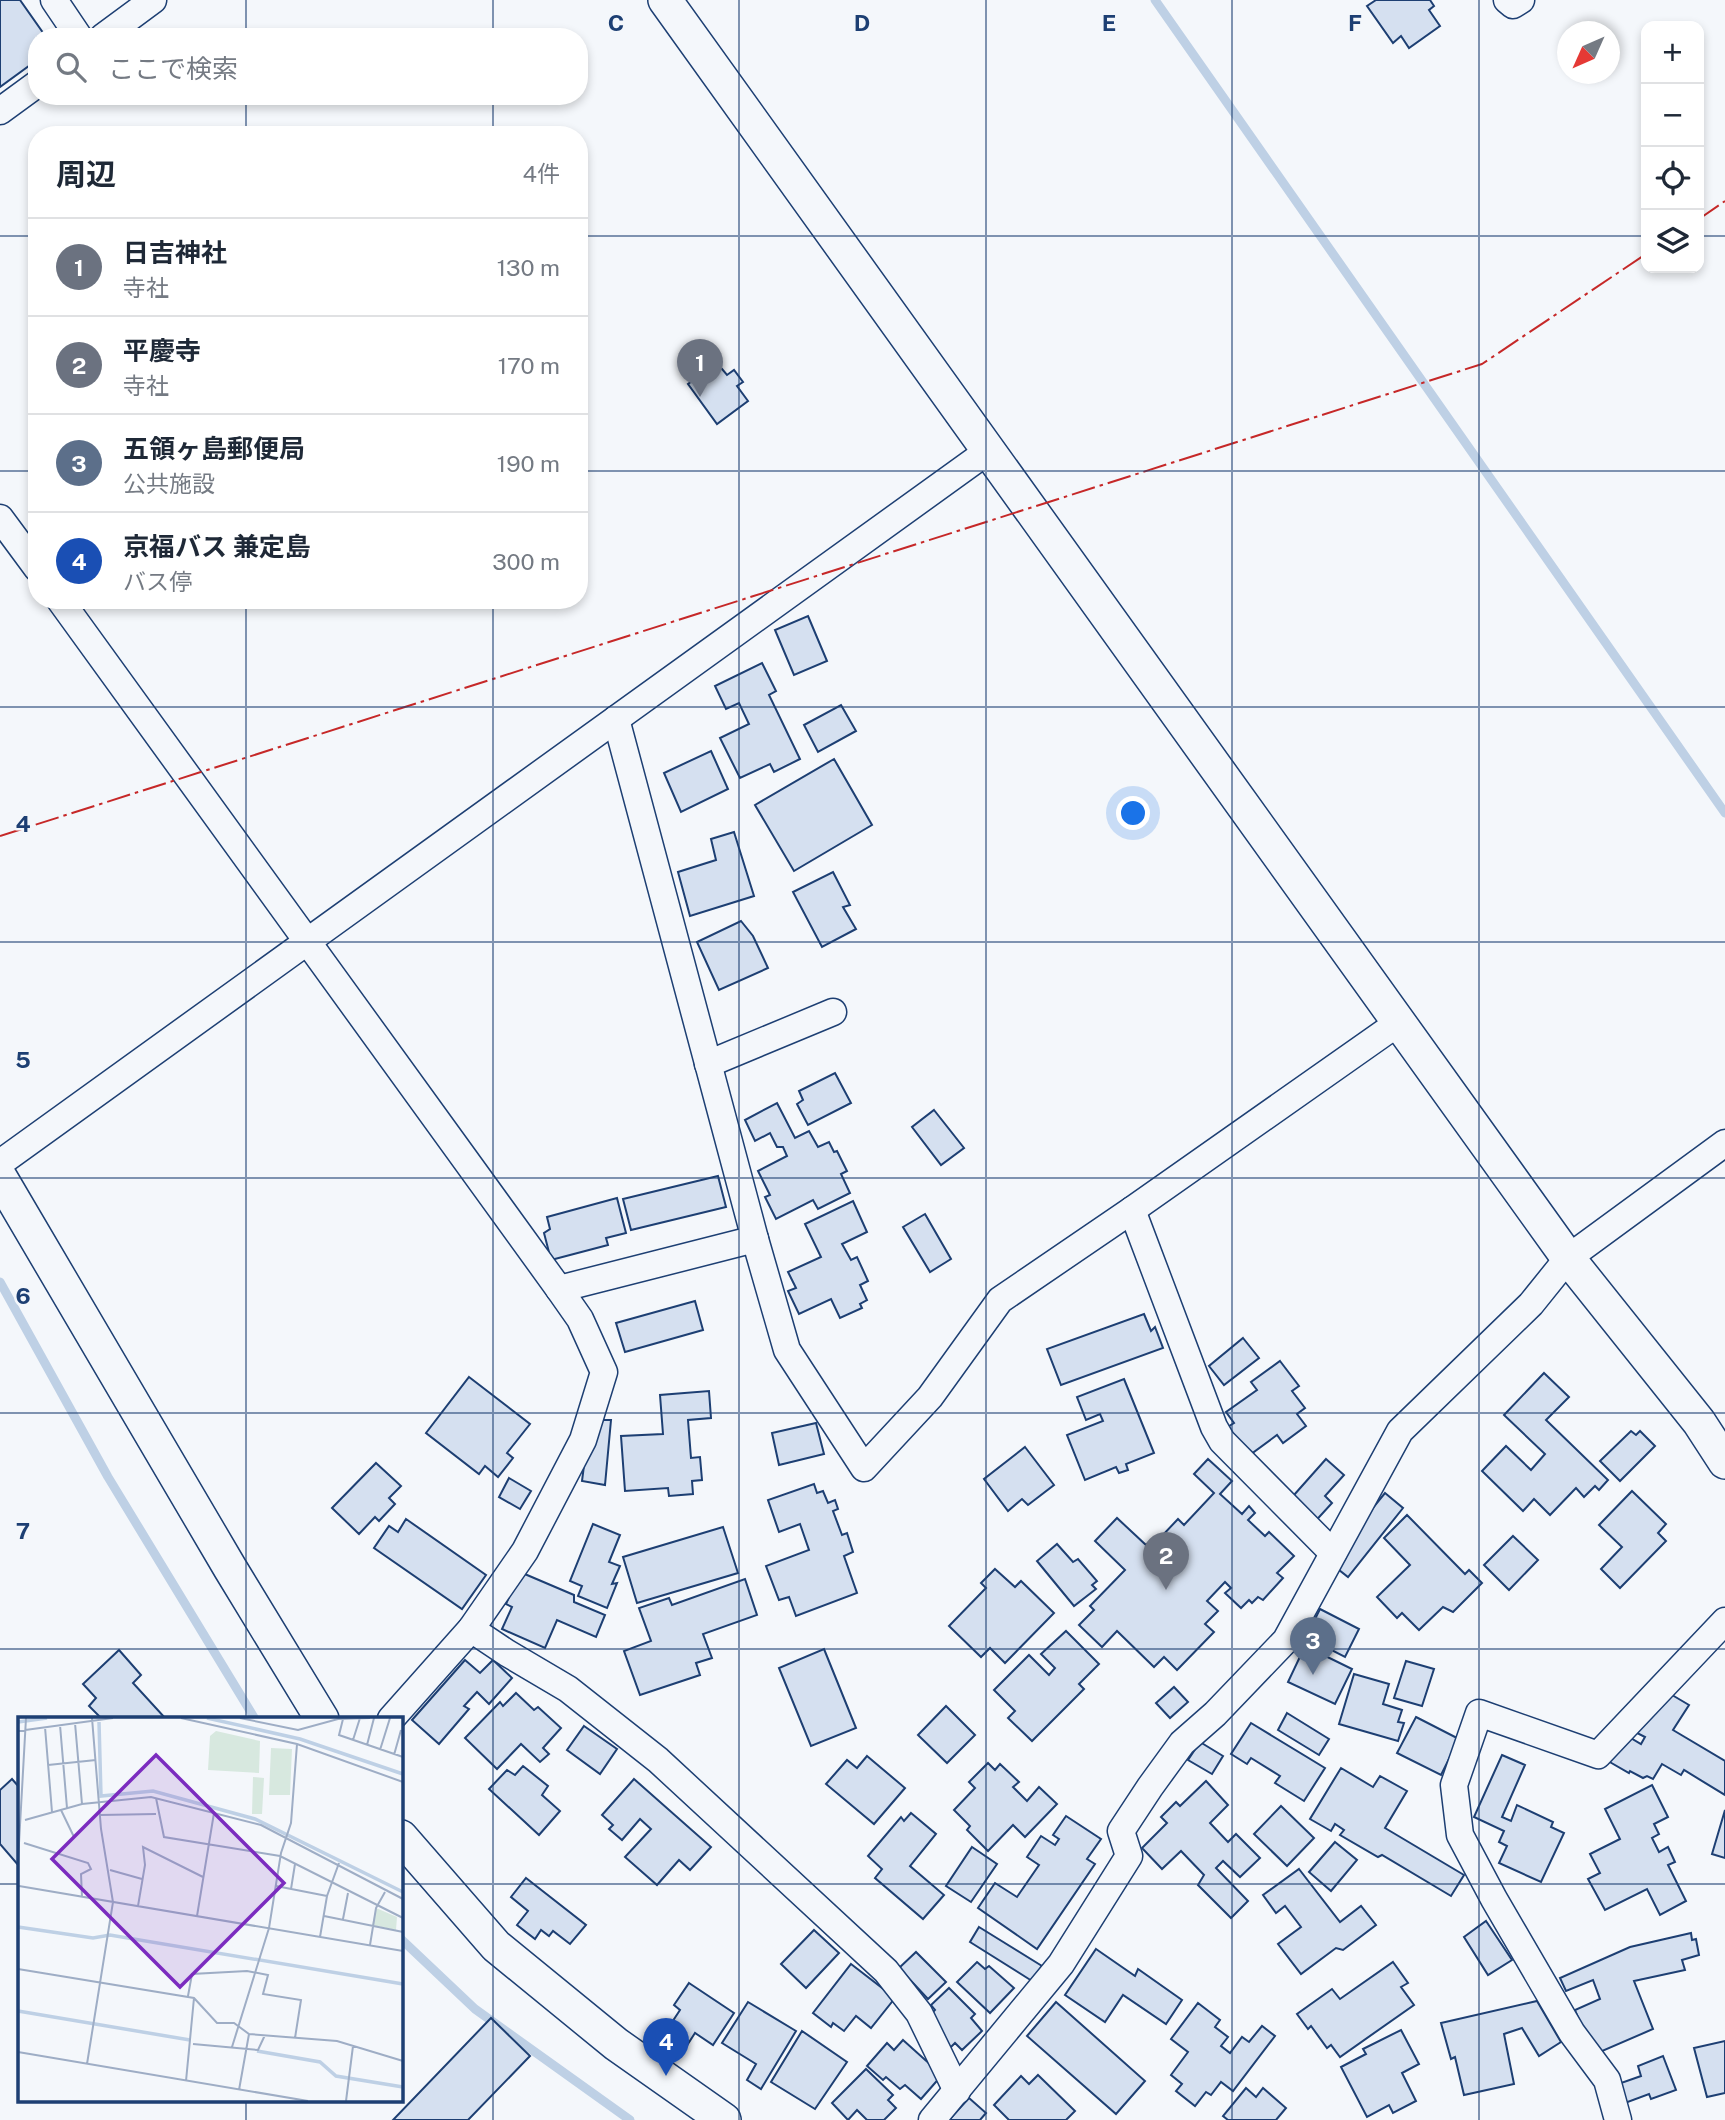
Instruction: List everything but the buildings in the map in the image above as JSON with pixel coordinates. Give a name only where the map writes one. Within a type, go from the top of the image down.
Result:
[{"type":"street","points":[[54,0],[73,28]]},
{"type":"street","points":[[115,28],[153,0]]},
{"type":"street","points":[[665,0],[1568,1258],[1699,1422],[1725,1462]]},
{"type":"street","points":[[1507,0],[1513,5],[1521,0]]},
{"type":"street","points":[[0,111],[28,91]]},
{"type":"street","points":[[0,1163],[988,451]]},
{"type":"street","points":[[0,518],[28,556]]},
{"type":"street","points":[[67,609],[559,1289],[580,1319],[604,1372],[583,1440],[525,1551],[471,1629],[393,1717]]},
{"type":"street","points":[[616,719],[787,1350],[864,1468],[930,1396],[1000,1300],[1398,1023]]},
{"type":"street","points":[[708,1064],[833,1012]]},
{"type":"street","points":[[932,2120],[1061,1964],[1129,1856],[1121,1831],[1182,1743],[1215,1714],[1286,1640],[1400,1430],[1531,1304],[1568,1258],[1725,1143]]},
{"type":"street","points":[[0,1177],[321,1717]]},
{"type":"street","points":[[1132,1210],[1222,1441],[1333,1553]]},
{"type":"street","points":[[559,1289],[755,1239]]},
{"type":"street","points":[[1618,2120],[1607,2080],[1572,2034],[1460,1835],[1454,1785],[1479,1713],[1598,1755],[1725,1621]]},
{"type":"street","points":[[471,1629],[568,1689],[658,1760],[886,1971],[919,2012],[957,2091]]},
{"type":"street","points":[[402,1838],[496,1946],[616,2044],[724,2120]]},
{"type":"waterway","points":[[1155,0],[1725,813]]},
{"type":"waterway","points":[[0,1282],[108,1477],[254,1717]]},
{"type":"waterway","points":[[402,1940],[475,2009],[630,2120]]},
{"type":"power","points":[[1704,216],[1725,201]]},
{"type":"power","points":[[0,836],[1482,364],[1641,257]]},
{"type":"place","name":"日吉神社","points":[[700,397]]},
{"type":"place","name":"平慶寺","points":[[1166,1590]]},
{"type":"place","name":"五領ヶ島郵便局","points":[[1313,1675]]},
{"type":"place","name":"京福バス 兼定島","points":[[666,2076]]}]
